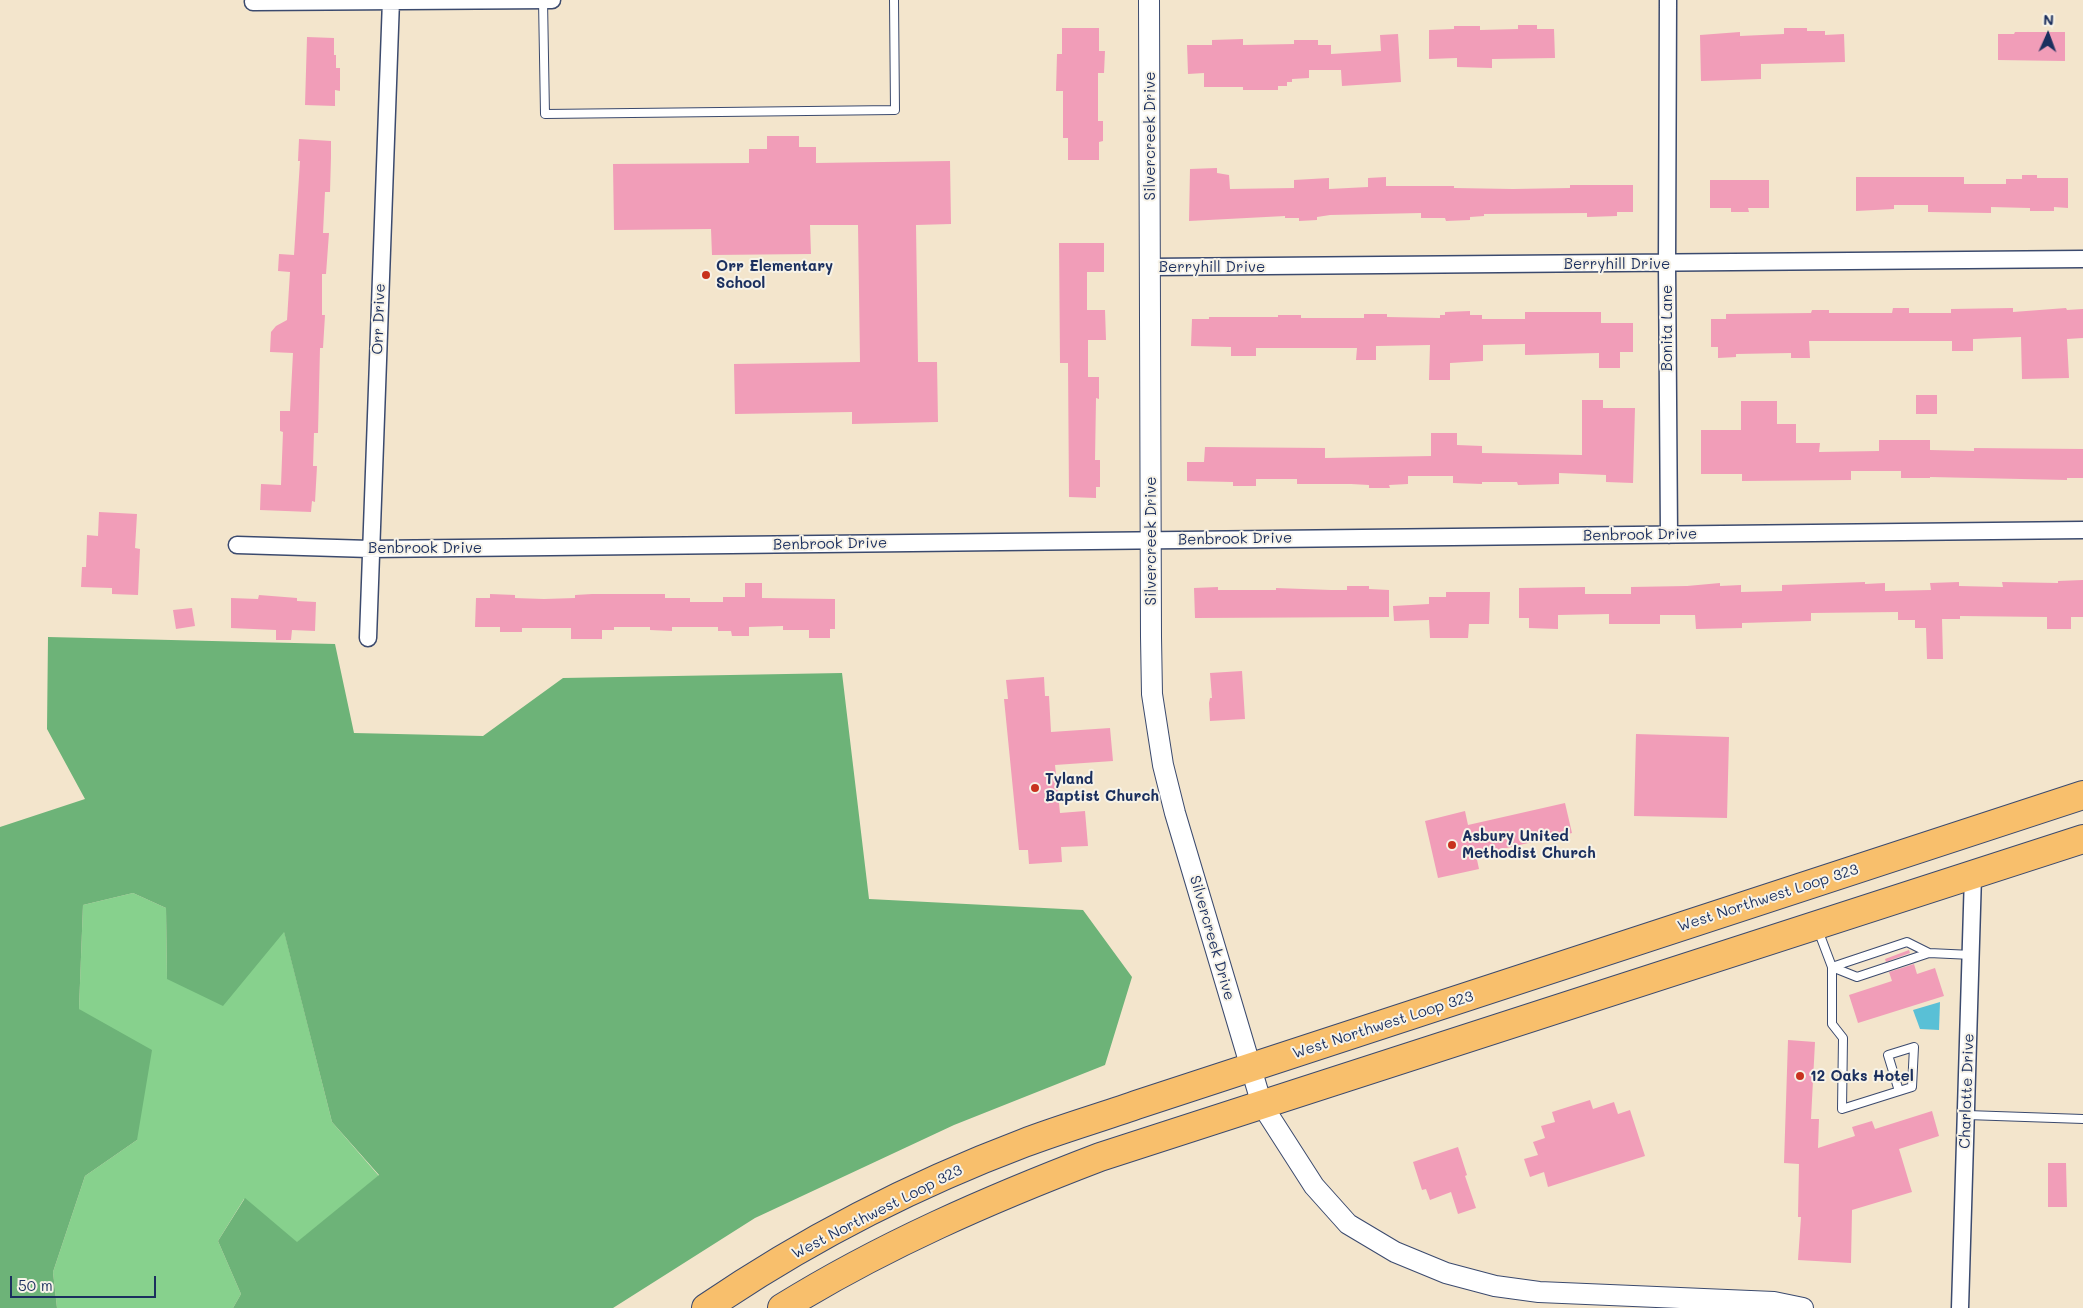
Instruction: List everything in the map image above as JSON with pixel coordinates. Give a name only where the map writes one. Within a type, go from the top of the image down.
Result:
[{"type":"highway","name":"West Northwest Loop 323","points":[[706,1308],[735,1288],[828,1234],[925,1185],[1024,1143],[2083,795]]},
{"type":"highway","points":[[1973,875],[1970,854],[1974,849],[2083,814]]},
{"type":"highway","points":[[782,1308],[851,1268],[971,1208],[1100,1157],[2083,839]]},
{"type":"street","points":[[253,2],[552,0]]},
{"type":"street","name":"Silvercreek Drive","points":[[1149,0],[1152,687],[1158,739],[1175,813],[1251,1068]]},
{"type":"street","name":"Bonita Lane","points":[[1668,0],[1669,535]]},
{"type":"street","name":"Orr Drive","points":[[368,638],[390,1]]},
{"type":"street","name":"Berryhill Drive","points":[[1150,267],[2083,259]]},
{"type":"street","name":"Benbrook Drive","points":[[237,545],[370,549],[2083,530]]},
{"type":"street","name":"Charlotte Drive","points":[[1960,1308],[1973,875]]},
{"type":"street","points":[[1251,1068],[1262,1105],[1314,1186],[1348,1224],[1395,1252],[1446,1273],[1495,1286],[1540,1292],[1774,1302],[1803,1308]]},
{"type":"lane","points":[[543,0],[545,114],[895,110],[894,0]]},
{"type":"lane","points":[[1817,926],[1832,967],[1832,1024],[1843,1038],[1842,1110],[1912,1087],[1914,1047],[1888,1055],[1899,1091]]},
{"type":"lane","points":[[1832,967],[1907,942],[1929,953]]},
{"type":"lane","points":[[1832,967],[1857,977],[1929,953],[1972,955]]},
{"type":"lane","points":[[1966,1115],[2083,1119]]},
{"type":"green space","points":[[48,637],[335,644],[354,733],[483,736],[563,678],[842,673],[869,899],[1083,910],[1132,977],[1105,1065],[954,1125],[755,1218],[613,1308],[233,1308],[241,1294],[218,1241],[245,1198],[297,1242],[379,1175],[332,1122],[284,932],[223,1006],[167,979],[166,908],[133,893],[83,905],[79,1009],[152,1050],[137,1140],[85,1176],[53,1272],[57,1308],[0,1308],[0,827],[85,799],[47,729]]},
{"type":"green space","points":[[133,893],[166,908],[167,979],[284,931],[332,1122],[379,1176],[297,1243],[244,1199],[218,1241],[241,1294],[233,1308],[57,1308],[53,1272],[85,1176],[137,1140],[79,1009],[83,905]]},
{"type":"water","points":[[1940,1002],[1939,1030],[1920,1029],[1913,1010]]},
{"type":"building","points":[[1518,25],[1537,25],[1537,29],[1554,29],[1555,58],[1492,59],[1492,68],[1457,67],[1457,58],[1429,59],[1429,30],[1454,29],[1454,26],[1480,26],[1480,30],[1518,29]]},
{"type":"building","points":[[1062,28],[1099,28],[1099,51],[1105,51],[1104,73],[1098,73],[1098,121],[1103,121],[1103,141],[1099,142],[1099,160],[1068,160],[1068,138],[1063,138],[1063,91],[1056,91],[1057,54],[1062,54]]},
{"type":"building","points":[[1784,28],[1807,28],[1807,31],[1825,31],[1825,35],[1844,34],[1845,62],[1761,64],[1761,79],[1701,81],[1700,35],[1740,32],[1740,36],[1784,34]]},
{"type":"building","points":[[2015,32],[2065,32],[2065,61],[1998,60],[1998,34],[2014,34]]},
{"type":"building","points":[[1398,34],[1401,82],[1342,86],[1341,70],[1309,70],[1309,78],[1292,79],[1292,82],[1287,82],[1287,86],[1278,86],[1278,90],[1243,90],[1243,87],[1204,87],[1204,73],[1188,74],[1187,45],[1212,45],[1212,40],[1243,39],[1243,45],[1294,44],[1294,40],[1318,40],[1318,45],[1331,45],[1331,54],[1381,51],[1380,35]]},
{"type":"building","points":[[307,37],[334,38],[336,68],[340,68],[340,91],[335,90],[335,106],[305,105]]},
{"type":"building","points":[[767,136],[799,136],[799,147],[816,147],[816,163],[950,161],[951,224],[916,225],[918,362],[937,362],[938,422],[852,424],[852,412],[735,414],[734,364],[860,362],[858,225],[810,225],[811,254],[712,255],[711,229],[614,230],[613,164],[749,163],[749,149],[767,149]]},
{"type":"building","points":[[299,139],[331,141],[330,192],[325,192],[323,233],[329,233],[326,274],[322,274],[322,315],[325,315],[323,348],[320,348],[318,433],[314,433],[313,466],[317,466],[315,502],[312,501],[311,512],[260,510],[261,484],[281,485],[283,432],[280,431],[280,411],[290,411],[293,353],[270,352],[271,332],[276,326],[287,320],[290,272],[278,271],[279,254],[294,255],[300,161],[298,161]]},
{"type":"building","points":[[1217,168],[1217,173],[1229,175],[1230,189],[1294,188],[1294,180],[1329,178],[1329,189],[1368,187],[1368,178],[1386,177],[1386,186],[1454,186],[1454,188],[1513,189],[1570,188],[1570,185],[1633,185],[1633,212],[1617,212],[1617,216],[1587,217],[1587,213],[1484,214],[1484,216],[1470,217],[1470,220],[1446,221],[1445,218],[1421,218],[1421,213],[1330,215],[1317,217],[1317,220],[1299,221],[1299,218],[1285,218],[1285,216],[1189,221],[1190,169]]},
{"type":"building","points":[[2022,175],[2037,175],[2037,178],[2068,178],[2068,208],[2054,207],[2054,211],[2030,211],[2030,208],[1991,207],[1991,213],[1928,212],[1928,205],[1894,205],[1894,209],[1856,211],[1856,177],[1964,177],[1964,184],[2006,184],[2006,179],[2022,179]]},
{"type":"building","points":[[1710,180],[1769,180],[1769,208],[1748,208],[1749,212],[1731,212],[1731,208],[1710,208]]},
{"type":"building","points":[[1059,243],[1104,243],[1104,272],[1087,272],[1087,310],[1105,310],[1106,340],[1088,340],[1088,377],[1099,377],[1099,399],[1096,398],[1095,460],[1100,460],[1100,487],[1096,487],[1096,498],[1069,497],[1068,363],[1060,363]]},
{"type":"building","points":[[1893,308],[1909,308],[1909,313],[1951,313],[1951,309],[2013,308],[2013,312],[2066,308],[2067,310],[2083,309],[2083,338],[2067,339],[2069,378],[2022,379],[2021,337],[1973,339],[1973,351],[1952,351],[1952,341],[1809,341],[1810,358],[1791,358],[1791,353],[1736,354],[1736,357],[1718,358],[1718,347],[1711,347],[1711,319],[1726,319],[1726,314],[1811,313],[1812,310],[1829,310],[1829,313],[1892,313]]},
{"type":"building","points":[[1470,311],[1470,315],[1482,315],[1482,319],[1525,319],[1525,312],[1601,312],[1601,323],[1633,323],[1633,352],[1620,352],[1620,368],[1599,368],[1599,353],[1525,355],[1525,344],[1483,345],[1483,361],[1450,363],[1450,380],[1429,380],[1430,345],[1376,346],[1376,360],[1356,360],[1357,348],[1256,348],[1256,356],[1231,356],[1231,347],[1191,346],[1192,319],[1209,319],[1209,317],[1278,317],[1278,315],[1301,315],[1301,318],[1364,318],[1364,314],[1387,314],[1387,317],[1440,318],[1440,315],[1445,315],[1445,312]]},
{"type":"building","points":[[1916,395],[1937,395],[1937,414],[1916,414]]},
{"type":"building","points":[[1582,400],[1603,400],[1603,408],[1635,408],[1633,483],[1606,482],[1606,475],[1559,473],[1559,484],[1518,485],[1517,482],[1453,483],[1453,476],[1408,476],[1408,484],[1389,485],[1390,488],[1369,488],[1369,485],[1351,484],[1297,484],[1297,479],[1256,479],[1256,486],[1233,486],[1233,482],[1187,481],[1187,462],[1204,462],[1205,447],[1325,448],[1325,458],[1431,456],[1431,433],[1457,433],[1457,445],[1482,446],[1482,453],[1582,455]]},
{"type":"building","points":[[1741,401],[1777,401],[1777,424],[1796,424],[1796,443],[1820,443],[1819,452],[1879,451],[1879,440],[1930,440],[1930,450],[1974,451],[1974,448],[2083,449],[2083,478],[2067,478],[2067,480],[1901,478],[1901,471],[1851,471],[1851,480],[1742,481],[1742,474],[1701,474],[1701,430],[1741,430]]},
{"type":"building","points":[[99,512],[137,514],[135,548],[140,549],[138,595],[112,594],[112,588],[81,587],[82,567],[86,567],[87,535],[98,536]]},
{"type":"building","points":[[2083,580],[2083,617],[2071,617],[2071,629],[2047,629],[2047,617],[1960,616],[1960,619],[1942,619],[1943,659],[1927,659],[1926,628],[1915,628],[1915,620],[1898,620],[1898,612],[1811,613],[1811,621],[1742,623],[1742,628],[1696,629],[1695,615],[1660,615],[1660,624],[1609,624],[1609,614],[1558,615],[1558,629],[1529,628],[1529,618],[1519,618],[1519,588],[1585,587],[1585,594],[1631,594],[1631,587],[1687,586],[1720,583],[1720,586],[1741,585],[1741,592],[1782,591],[1782,585],[1865,582],[1865,584],[1885,583],[1885,591],[1931,590],[1930,583],[1959,582],[1959,586],[2003,587],[2002,582],[2058,583],[2058,581]]},
{"type":"building","points":[[745,583],[762,583],[762,598],[835,599],[835,629],[830,629],[830,638],[809,638],[809,630],[783,630],[783,626],[749,627],[749,636],[732,636],[731,631],[718,631],[718,627],[672,627],[672,631],[650,630],[650,627],[614,627],[614,630],[602,630],[602,639],[571,639],[571,628],[522,628],[522,632],[500,632],[500,627],[475,627],[476,598],[490,598],[490,594],[515,595],[515,598],[544,599],[575,598],[575,595],[592,594],[665,594],[665,598],[690,598],[690,602],[723,602],[723,597],[745,597]]},
{"type":"building","points":[[1347,586],[1369,586],[1369,589],[1389,590],[1389,617],[1195,618],[1194,588],[1218,587],[1218,590],[1276,590],[1276,588],[1347,590]]},
{"type":"building","points":[[1446,592],[1490,592],[1489,624],[1469,624],[1468,638],[1430,638],[1429,620],[1394,621],[1393,606],[1429,604],[1429,597],[1446,597]]},
{"type":"building","points":[[259,595],[297,598],[297,601],[316,602],[315,631],[292,630],[291,640],[276,640],[276,630],[231,628],[231,598],[258,599]]},
{"type":"building","points":[[192,608],[195,626],[176,629],[173,610]]},
{"type":"building","points":[[1242,671],[1245,719],[1210,721],[1209,703],[1210,698],[1212,698],[1210,673]]},
{"type":"building","name":"Tyland Baptist Church","points":[[1044,677],[1045,696],[1049,696],[1051,732],[1110,728],[1113,761],[1055,765],[1060,813],[1085,811],[1088,846],[1061,847],[1062,862],[1029,864],[1028,850],[1019,850],[1004,699],[1008,699],[1006,680]]},
{"type":"building","points":[[1636,734],[1729,737],[1727,818],[1634,816]]},
{"type":"building","points":[[1565,803],[1572,833],[1476,855],[1479,869],[1438,878],[1425,821],[1465,811],[1468,825]]},
{"type":"building","points":[[1909,950],[1910,953],[1886,962],[1885,959]]},
{"type":"building","name":"12 Oaks Hotel","points":[[1914,964],[1917,974],[1935,968],[1944,996],[1858,1023],[1849,995],[1892,981],[1889,972]]},
{"type":"building","points":[[1788,1040],[1815,1042],[1811,1119],[1819,1119],[1818,1148],[1855,1136],[1852,1127],[1872,1121],[1875,1129],[1932,1111],[1939,1136],[1899,1149],[1912,1192],[1852,1210],[1851,1263],[1798,1260],[1801,1217],[1798,1217],[1799,1164],[1784,1163]]},
{"type":"building","points":[[1590,1100],[1593,1109],[1614,1102],[1618,1114],[1630,1110],[1645,1156],[1548,1187],[1544,1172],[1530,1177],[1524,1159],[1538,1155],[1533,1142],[1545,1138],[1541,1126],[1555,1122],[1552,1112]]},
{"type":"building","points":[[1458,1147],[1476,1208],[1458,1214],[1451,1192],[1430,1200],[1426,1189],[1422,1190],[1413,1162]]},
{"type":"building","points":[[2048,1163],[2066,1163],[2067,1207],[2048,1207]]},
{"type":"place","name":"Orr Elementary School","points":[[706,275]]},
{"type":"place","name":"Tyland Baptist Church","points":[[1035,788]]},
{"type":"place","name":"Asbury United Methodist Church","points":[[1452,845]]},
{"type":"place","name":"12 Oaks Hotel","points":[[1800,1076]]}]
